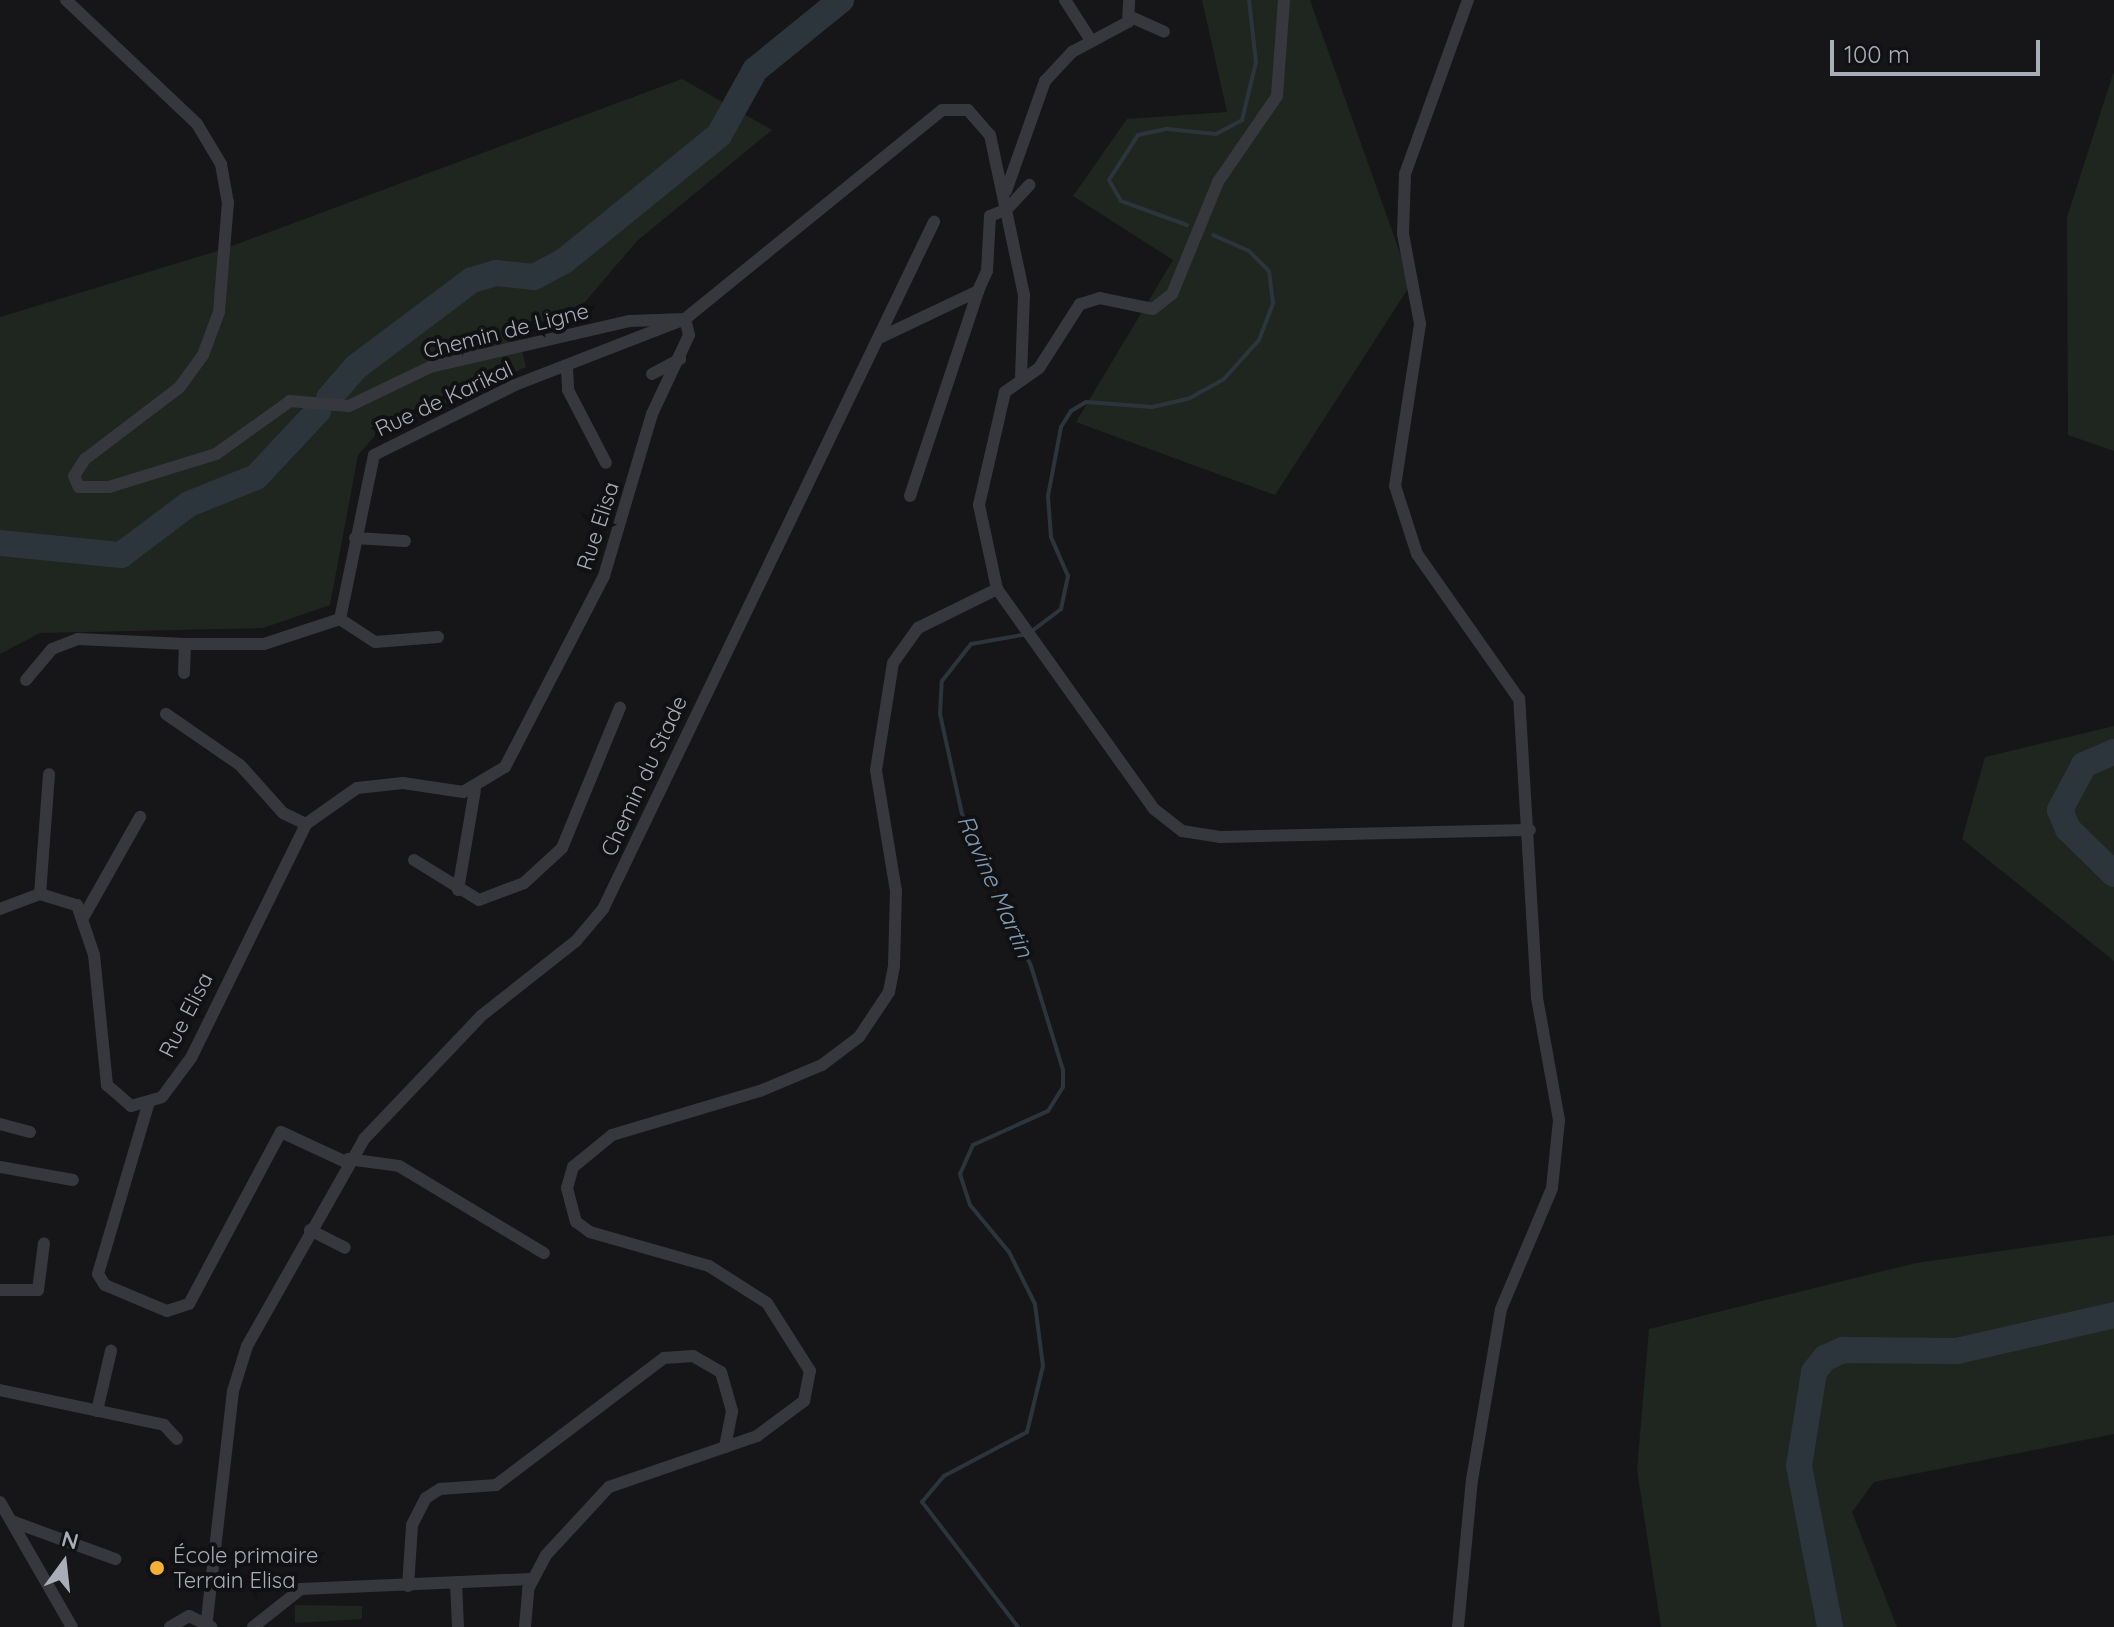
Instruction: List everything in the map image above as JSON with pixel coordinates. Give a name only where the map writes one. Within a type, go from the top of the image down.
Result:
[{"type":"street","name":"Chemin de Ligne","points":[[66,0],[197,124],[221,164],[228,202],[219,312],[203,355],[180,387],[85,459],[74,476],[79,487],[109,487],[216,454],[290,401],[349,406],[430,367],[629,321],[685,319]]},
{"type":"street","points":[[1065,0],[1090,39]]},
{"type":"street","points":[[1129,0],[1131,17]]},
{"type":"street","points":[[1284,0],[1277,96],[1218,182],[1172,294],[1153,309],[1088,299],[1039,368],[1021,376],[1005,392],[983,466],[979,505],[997,589],[1036,648],[1154,809],[1182,831],[1220,837],[1530,830]]},
{"type":"street","points":[[1458,1627],[1472,1480],[1501,1309],[1549,1198],[1558,1150],[1537,998],[1530,830],[1519,699],[1417,554],[1395,486],[1420,324],[1403,234],[1405,174],[1468,0]]},
{"type":"street","points":[[1006,203],[1037,95],[1090,39],[1131,17]]},
{"type":"street","points":[[1131,17],[1164,32]]},
{"type":"street","points":[[685,319],[942,110],[968,110],[985,121],[1006,203],[1024,295],[1021,376]]},
{"type":"street","points":[[910,496],[978,291],[990,216],[1029,185]]},
{"type":"street","name":"Chemin du Stade","points":[[209,1623],[239,1368],[310,1230],[347,1160],[481,1016],[576,941],[603,909],[747,598],[879,338],[934,222]]},
{"type":"street","points":[[879,338],[978,291]]},
{"type":"street","name":"Rue Elisa","points":[[148,1105],[191,1058],[306,824],[337,799],[379,783],[475,790],[521,743],[604,576],[652,414],[689,335],[685,319]]},
{"type":"street","name":"Rue de Karikal","points":[[340,619],[374,455],[515,385],[567,368],[685,319]]},
{"type":"street","points":[[652,374],[680,359]]},
{"type":"street","points":[[567,368],[568,390],[606,463]]},
{"type":"street","points":[[355,538],[405,541]]},
{"type":"street","points":[[525,1627],[532,1579],[576,1514],[609,1487],[725,1447],[780,1423],[804,1401],[810,1371],[804,1354],[767,1303],[732,1276],[576,1222],[567,1188],[573,1167],[589,1149],[635,1123],[760,1091],[822,1065],[859,1037],[889,992],[894,966],[896,891],[876,770],[893,663],[918,628],[997,589]]},
{"type":"street","points":[[26,680],[65,642],[264,644],[340,619],[375,642],[438,637]]},
{"type":"street","points":[[184,673],[185,644]]},
{"type":"street","points":[[414,860],[458,890],[479,900],[510,892],[558,854],[620,707]]},
{"type":"street","points":[[166,714],[240,765],[283,813],[306,824]]},
{"type":"street","points":[[521,743],[536,739]]},
{"type":"street","points":[[40,894],[49,774]]},
{"type":"street","points":[[458,890],[475,790]]},
{"type":"street","points":[[84,916],[140,817]]},
{"type":"street","points":[[0,909],[40,894],[67,898],[84,916],[107,1085],[131,1106],[148,1105],[98,1274],[105,1285],[167,1311],[189,1304],[281,1132],[347,1160],[399,1166],[544,1253]]},
{"type":"street","points":[[0,1124],[30,1132]]},
{"type":"street","points":[[0,1167],[73,1180]]},
{"type":"street","points":[[310,1230],[345,1248]]},
{"type":"street","points":[[0,1290],[38,1290],[44,1243]]},
{"type":"street","points":[[97,1411],[111,1351]]},
{"type":"street","points":[[408,1586],[412,1525],[426,1498],[440,1489],[496,1485],[664,1358],[693,1356],[721,1372],[731,1401],[725,1447]]},
{"type":"street","points":[[0,1390],[164,1425],[177,1439]]},
{"type":"street","points":[[0,1502],[72,1627]]},
{"type":"street","points":[[11,1520],[115,1559]]},
{"type":"street","points":[[253,1627],[301,1589],[532,1579]]},
{"type":"street","points":[[456,1583],[458,1627]]},
{"type":"street","points":[[170,1627],[189,1616],[209,1623]]},
{"type":"shaded area","points":[[1202,0],[1310,0],[1411,284],[1275,495],[1076,422],[1173,260],[1073,196],[1127,119],[1227,112]]},
{"type":"shaded area","points":[[2114,71],[2114,451],[2068,435],[2067,217]]},
{"type":"shaded area","points":[[682,79],[772,130],[637,241],[584,303],[518,332],[526,367],[375,436],[358,455],[330,605],[263,628],[40,633],[0,654],[0,317],[224,249]]},
{"type":"shaded area","points":[[2114,726],[2114,961],[1962,839],[1985,757]]},
{"type":"shaded area","points":[[2114,1235],[2114,1434],[1874,1482],[1852,1512],[1897,1627],[1661,1627],[1637,1470],[1649,1329],[1916,1263]]},
{"type":"shaded area","points":[[295,1605],[362,1606],[362,1619],[295,1623]]},
{"type":"waterway","points":[[329,398],[356,367],[472,280],[496,273],[534,277],[564,261],[719,135],[755,70],[841,0]]},
{"type":"waterway","name":"Ravine Martin","points":[[1187,225],[1121,201],[1109,180],[1138,135],[1167,129],[1216,134],[1242,120],[1256,62],[1249,0]]},
{"type":"waterway","name":"Ravine Martin","points":[[1018,1627],[922,1502],[944,1476],[1027,1432],[1043,1366],[1035,1304],[1009,1252],[970,1205],[960,1174],[973,1145],[1048,1111],[1063,1087],[1063,1070],[1031,966],[962,814],[940,714],[942,681],[971,644],[1028,634],[1061,609],[1068,576],[1051,537],[1048,496],[1061,427],[1071,411],[1086,402],[1152,407],[1190,398],[1223,380],[1259,340],[1273,303],[1269,271],[1249,251],[1213,235]]},
{"type":"waterway","points":[[0,543],[121,555],[189,504],[256,477],[318,411]]},
{"type":"waterway","points":[[2114,752],[2084,765],[2060,810],[2068,829],[2114,874]]},
{"type":"waterway","points":[[1830,1627],[1799,1466],[1814,1372],[1825,1358],[1843,1350],[1957,1351],[2114,1315]]},
{"type":"place","name":"École primaire Terrain Elisa","points":[[157,1568]]}]
